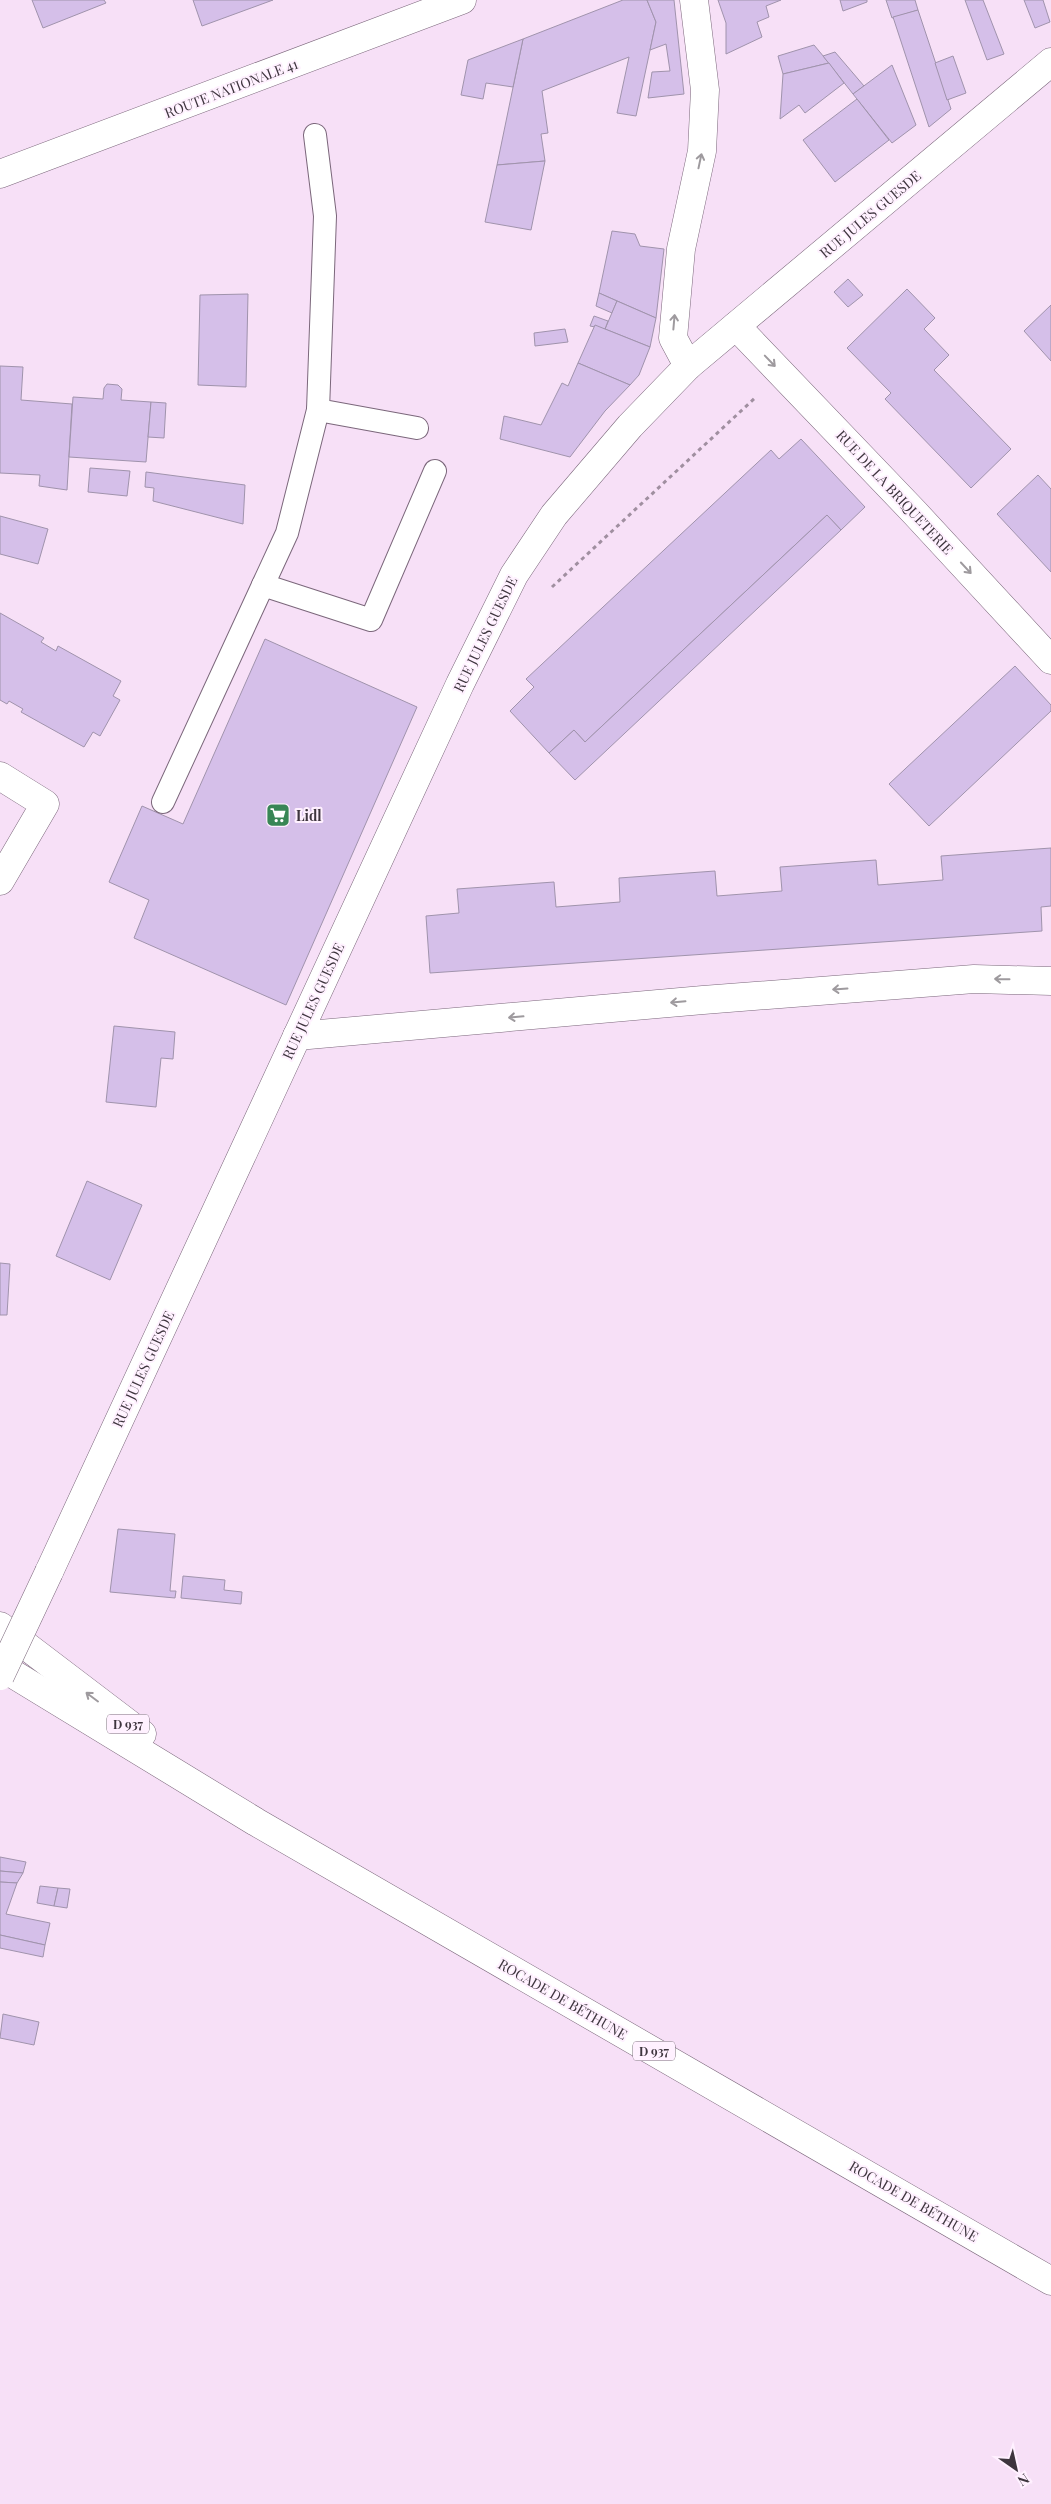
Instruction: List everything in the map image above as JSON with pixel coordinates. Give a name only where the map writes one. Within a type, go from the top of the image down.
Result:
[{"type":"street","name":"ROUTE NATIONALE 41","points":[[0,174],[462,0]]},
{"type":"street","points":[[688,366],[673,338],[681,249],[702,150],[705,90],[694,0]]},
{"type":"street","name":"RUE JULES GUESDE","points":[[0,1676],[460,684],[514,575],[554,515],[630,426],[688,366],[1051,62]]},
{"type":"street","name":"RUE DE LA BRIQUETERIE","points":[[736,326],[782,372],[1051,660]]},
{"type":"street","points":[[0,776],[45,804],[0,881]]},
{"type":"street","points":[[297,1036],[703,1000],[974,979],[1051,981]]},
{"type":"street","name":"ROCADE DE BÉTHUNE","points":[[0,1626],[256,1822]]},
{"type":"street","name":"ROCADE DE BÉTHUNE","points":[[0,1666],[256,1822],[1051,2281]]},
{"type":"lane","points":[[163,802],[287,533],[318,410],[325,216],[315,134]]},
{"type":"lane","points":[[318,410],[417,428]]},
{"type":"lane","points":[[263,585],[370,620],[435,472]]},
{"type":"path","points":[[549,589],[782,372]]},
{"type":"building","points":[[32,0],[104,0],[106,3],[43,28]]},
{"type":"building","points":[[193,0],[273,0],[202,26]]},
{"type":"building","points":[[623,0],[647,0],[656,22],[636,116],[617,113],[629,57],[542,91],[548,133],[541,134],[545,161],[497,165],[523,39]]},
{"type":"building","points":[[647,0],[674,0],[684,94],[648,98],[652,72],[670,71],[666,44],[650,50],[656,22]]},
{"type":"building","points":[[718,0],[781,0],[766,6],[769,17],[757,22],[762,37],[726,54],[726,23]]},
{"type":"building","points":[[840,0],[867,0],[867,2],[843,11]]},
{"type":"building","points":[[886,0],[915,0],[918,10],[892,18]]},
{"type":"building","points":[[965,0],[983,0],[1004,54],[987,60]]},
{"type":"building","points":[[1024,0],[1043,0],[1050,22],[1035,28]]},
{"type":"building","points":[[918,10],[951,109],[929,127],[893,17]]},
{"type":"building","points":[[523,39],[513,87],[486,83],[483,99],[461,95],[468,60]]},
{"type":"building","points":[[814,45],[829,63],[783,74],[778,56]]},
{"type":"building","points":[[835,52],[864,86],[853,94],[823,56]]},
{"type":"building","points":[[953,56],[966,93],[947,100],[935,63]]},
{"type":"building","points":[[829,63],[844,83],[805,113],[799,105],[780,119],[783,74]]},
{"type":"building","points":[[892,65],[916,125],[892,143],[853,94]]},
{"type":"building","points":[[857,99],[889,140],[835,182],[803,140]]},
{"type":"building","points":[[545,161],[531,230],[485,222],[497,165]]},
{"type":"building","points":[[612,231],[635,234],[640,246],[664,249],[656,318],[599,293]]},
{"type":"building","points":[[848,279],[863,295],[848,307],[834,292]]},
{"type":"building","points":[[907,289],[935,318],[924,329],[949,355],[934,370],[1011,449],[971,488],[885,399],[891,393],[847,348]]},
{"type":"building","points":[[599,293],[617,301],[612,313],[596,306]]},
{"type":"building","points":[[248,294],[246,387],[198,385],[200,295]]},
{"type":"building","points":[[617,301],[656,318],[650,347],[605,329]]},
{"type":"building","points":[[1051,305],[1051,361],[1024,331]]},
{"type":"building","points":[[594,316],[608,321],[605,329],[590,326]]},
{"type":"building","points":[[595,325],[650,347],[639,375],[630,385],[578,363]]},
{"type":"building","points":[[565,329],[568,342],[535,346],[534,333]]},
{"type":"building","points":[[578,363],[630,385],[605,411],[570,457],[500,439],[504,416],[541,425],[562,383],[568,386]]},
{"type":"building","points":[[0,366],[23,367],[21,400],[72,404],[67,490],[39,486],[40,475],[0,473]]},
{"type":"building","points":[[107,384],[118,385],[122,389],[121,400],[151,402],[146,462],[69,457],[73,397],[103,399],[104,388]]},
{"type":"building","points":[[151,402],[166,403],[164,438],[148,437]]},
{"type":"building","points":[[801,439],[865,507],[841,530],[827,515],[585,742],[574,730],[549,753],[510,711],[534,687],[526,679],[771,450],[779,459]]},
{"type":"building","points":[[90,468],[130,471],[127,496],[88,492]]},
{"type":"building","points":[[146,472],[245,485],[243,524],[153,501],[154,488],[145,487]]},
{"type":"building","points":[[1038,475],[1051,489],[1051,572],[997,514]]},
{"type":"building","points":[[827,515],[841,530],[575,780],[549,753],[574,730],[585,742]]},
{"type":"building","points":[[0,516],[48,529],[38,564],[0,554]]},
{"type":"building","points":[[0,613],[44,638],[41,642],[56,651],[58,646],[121,681],[113,696],[120,700],[100,736],[93,732],[84,747],[21,712],[23,709],[9,701],[7,704],[0,700]]},
{"type":"building","name":"Lidl","points":[[265,639],[417,707],[286,1005],[134,938],[149,900],[109,882],[142,806],[183,824]]},
{"type":"building","points":[[1015,666],[1051,705],[1051,711],[929,826],[889,784]]},
{"type":"building","points":[[1051,848],[1051,906],[1041,907],[1042,931],[430,973],[426,916],[459,913],[457,889],[554,882],[556,907],[620,902],[619,878],[715,871],[717,896],[782,891],[780,867],[876,860],[878,885],[943,880],[941,856]]},
{"type":"building","points":[[114,1026],[175,1032],[173,1059],[161,1058],[156,1107],[106,1102]]},
{"type":"building","points":[[87,1181],[142,1205],[110,1280],[56,1256]]},
{"type":"building","points":[[0,1263],[10,1264],[7,1315],[0,1315]]},
{"type":"building","points":[[118,1529],[175,1534],[170,1591],[176,1591],[175,1598],[110,1592]]},
{"type":"building","points":[[183,1576],[225,1580],[224,1590],[242,1592],[241,1604],[181,1598]]},
{"type":"building","points":[[0,1857],[26,1862],[23,1873],[0,1871]]},
{"type":"building","points":[[0,1871],[23,1873],[17,1883],[0,1882]]},
{"type":"building","points":[[0,1882],[17,1883],[6,1914],[50,1923],[45,1945],[0,1935]]},
{"type":"building","points":[[40,1886],[58,1888],[54,1906],[37,1903]]},
{"type":"building","points":[[58,1888],[70,1889],[67,1908],[54,1906]]},
{"type":"building","points":[[0,1935],[45,1945],[43,1957],[0,1948]]},
{"type":"building","points":[[3,2014],[39,2022],[34,2045],[0,2038]]},
{"type":"place","name":"Lidl","points":[[278,815]]}]
